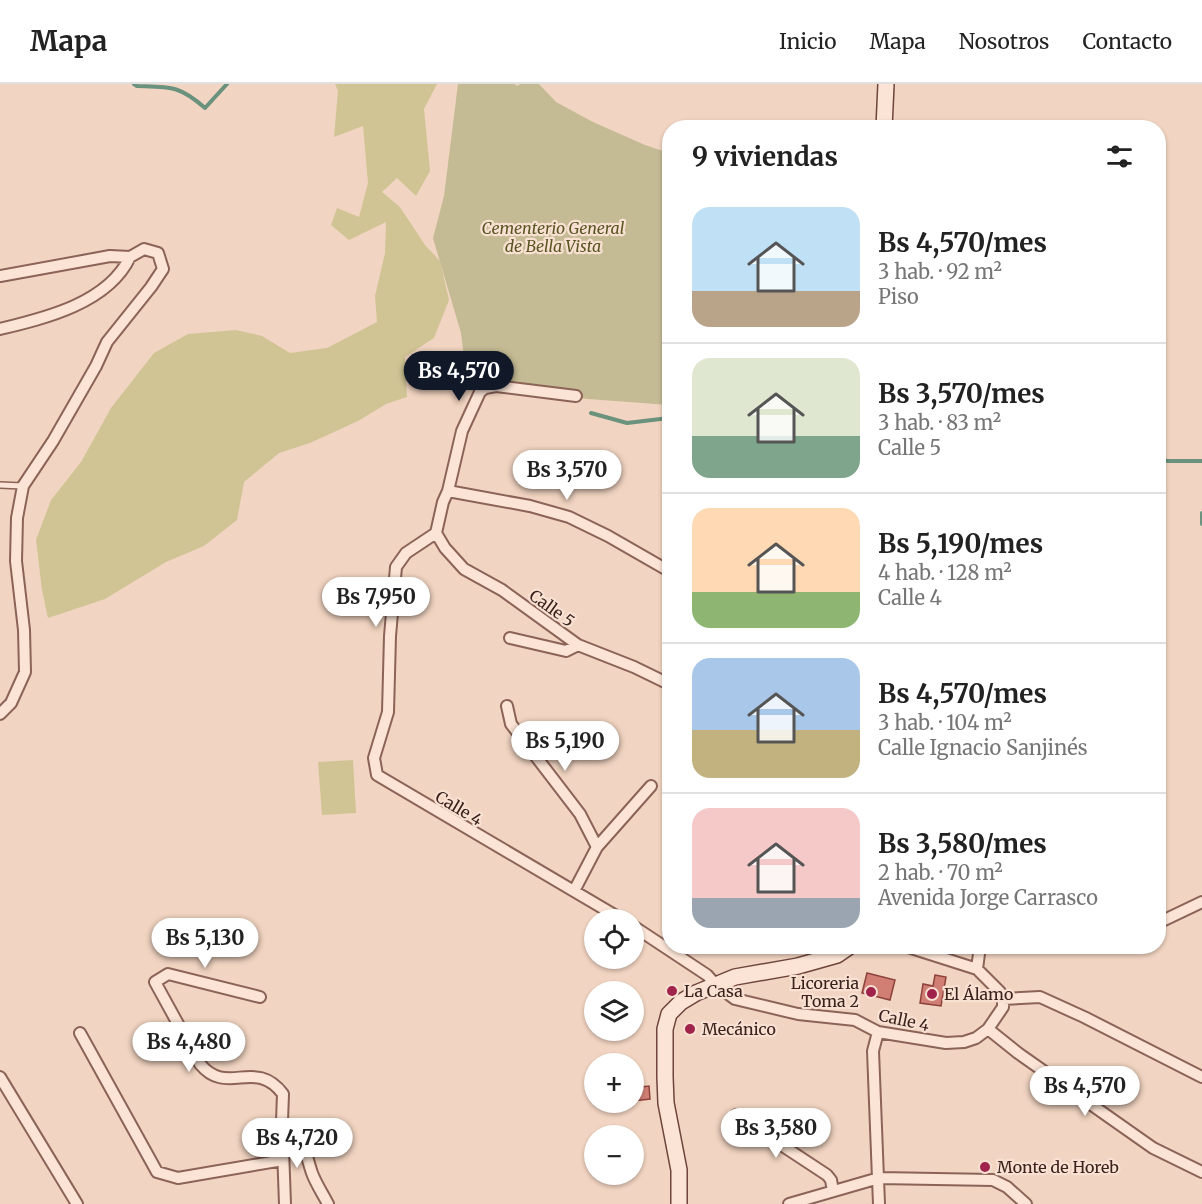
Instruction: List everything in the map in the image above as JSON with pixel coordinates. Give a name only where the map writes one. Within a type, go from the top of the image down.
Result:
[{"type":"main road","points":[[884,120],[886,84]]},
{"type":"main road","points":[[679,1204],[680,1170],[666,1102],[665,1029],[669,1014],[681,1002],[735,977],[798,966],[840,954]]},
{"type":"street","points":[[0,328],[35,321],[79,303],[122,272],[130,257],[144,249],[158,252],[163,270],[106,342],[96,366],[53,441],[23,486],[17,518],[16,561],[24,630],[25,672],[11,703],[0,714]]},
{"type":"street","points":[[0,276],[110,256],[130,257]]},
{"type":"street","points":[[436,533],[462,431],[476,399],[485,388],[505,387],[576,396]]},
{"type":"street","points":[[448,491],[530,506],[569,517],[662,567]]},
{"type":"street","name":"Calle 5","points":[[436,533],[445,548],[464,569],[502,590],[578,645],[662,681]]},
{"type":"street","name":"Calle 4","points":[[436,533],[406,553],[396,567],[390,636],[388,712],[374,758],[377,775],[604,909]]},
{"type":"street","points":[[510,638],[566,651],[578,645]]},
{"type":"street","points":[[507,706],[511,724],[580,814],[597,847]]},
{"type":"street","points":[[574,891],[597,847],[651,786]]},
{"type":"street","points":[[1166,918],[1202,902]]},
{"type":"street","name":"Calle 4","points":[[644,933],[662,945]]},
{"type":"street","name":"Calle 4","points":[[675,954],[707,975],[735,999],[798,1014],[855,1020],[878,1032],[946,1043],[964,1042],[976,1038],[988,1029]]},
{"type":"street","points":[[930,954],[977,969],[1003,999],[1003,1007],[988,1029],[1018,1053],[1153,1148],[1202,1172]]},
{"type":"street","points":[[977,969],[979,954]]},
{"type":"street","points":[[260,997],[168,975],[155,982],[207,1073],[215,1078],[250,1076],[264,1078],[276,1084],[283,1094],[285,1204]]},
{"type":"street","points":[[1003,999],[1040,997],[1202,1077]]},
{"type":"street","points":[[878,1032],[873,1051],[879,1204]]},
{"type":"street","points":[[80,1033],[157,1172],[178,1178],[283,1160]]},
{"type":"street","points":[[0,1077],[77,1204]]},
{"type":"street","points":[[736,1115],[826,1175],[831,1180],[833,1191]]},
{"type":"street","points":[[282,1120],[300,1137],[313,1175],[328,1204]]},
{"type":"street","points":[[789,1204],[879,1178],[993,1180],[1007,1187],[1026,1204]]},
{"type":"lane","points":[[0,485],[23,486]]},
{"type":"shaded area","points":[[335,84],[437,84],[424,109],[430,171],[416,196],[397,178],[382,192],[400,207],[425,245],[440,261],[449,300],[434,338],[405,357],[407,397],[386,404],[358,421],[310,443],[279,453],[244,482],[237,520],[204,546],[166,562],[105,599],[48,618],[36,540],[51,500],[81,462],[111,408],[154,353],[188,334],[236,330],[262,336],[290,353],[327,348],[377,322],[375,296],[385,253],[386,222],[349,240],[331,225],[337,208],[359,217],[368,183],[363,126],[334,137],[338,91]]},
{"type":"shaded area","points":[[353,760],[356,813],[322,815],[318,762]]},
{"type":"green space","name":"Cementerio General de Bella Vista","points":[[458,84],[515,84],[517,86],[539,84],[556,102],[593,122],[662,151],[662,404],[468,390],[461,333],[433,238],[444,196]]},
{"type":"building","points":[[867,973],[895,980],[890,1000],[862,993]]},
{"type":"building","name":"El Álamo","points":[[935,975],[946,977],[941,1006],[920,1003],[923,984],[933,986]]},
{"type":"building","points":[[649,1086],[650,1099],[644,1100],[644,1087]]},
{"type":"waterway","points":[[134,84],[181,91],[205,108],[227,84]]},
{"type":"waterway","points":[[591,413],[627,423],[662,419]]},
{"type":"waterway","points":[[1166,461],[1202,461]]},
{"type":"waterway","points":[[1202,513],[1202,524]]},
{"type":"place","name":"La Casa","points":[[672,991]]},
{"type":"place","name":"Licoreria Toma 2","points":[[871,992]]},
{"type":"place","name":"El Álamo","points":[[932,994]]},
{"type":"place","name":"Mecánico","points":[[690,1029]]},
{"type":"place","name":"Monte de Horeb","points":[[985,1167]]}]
